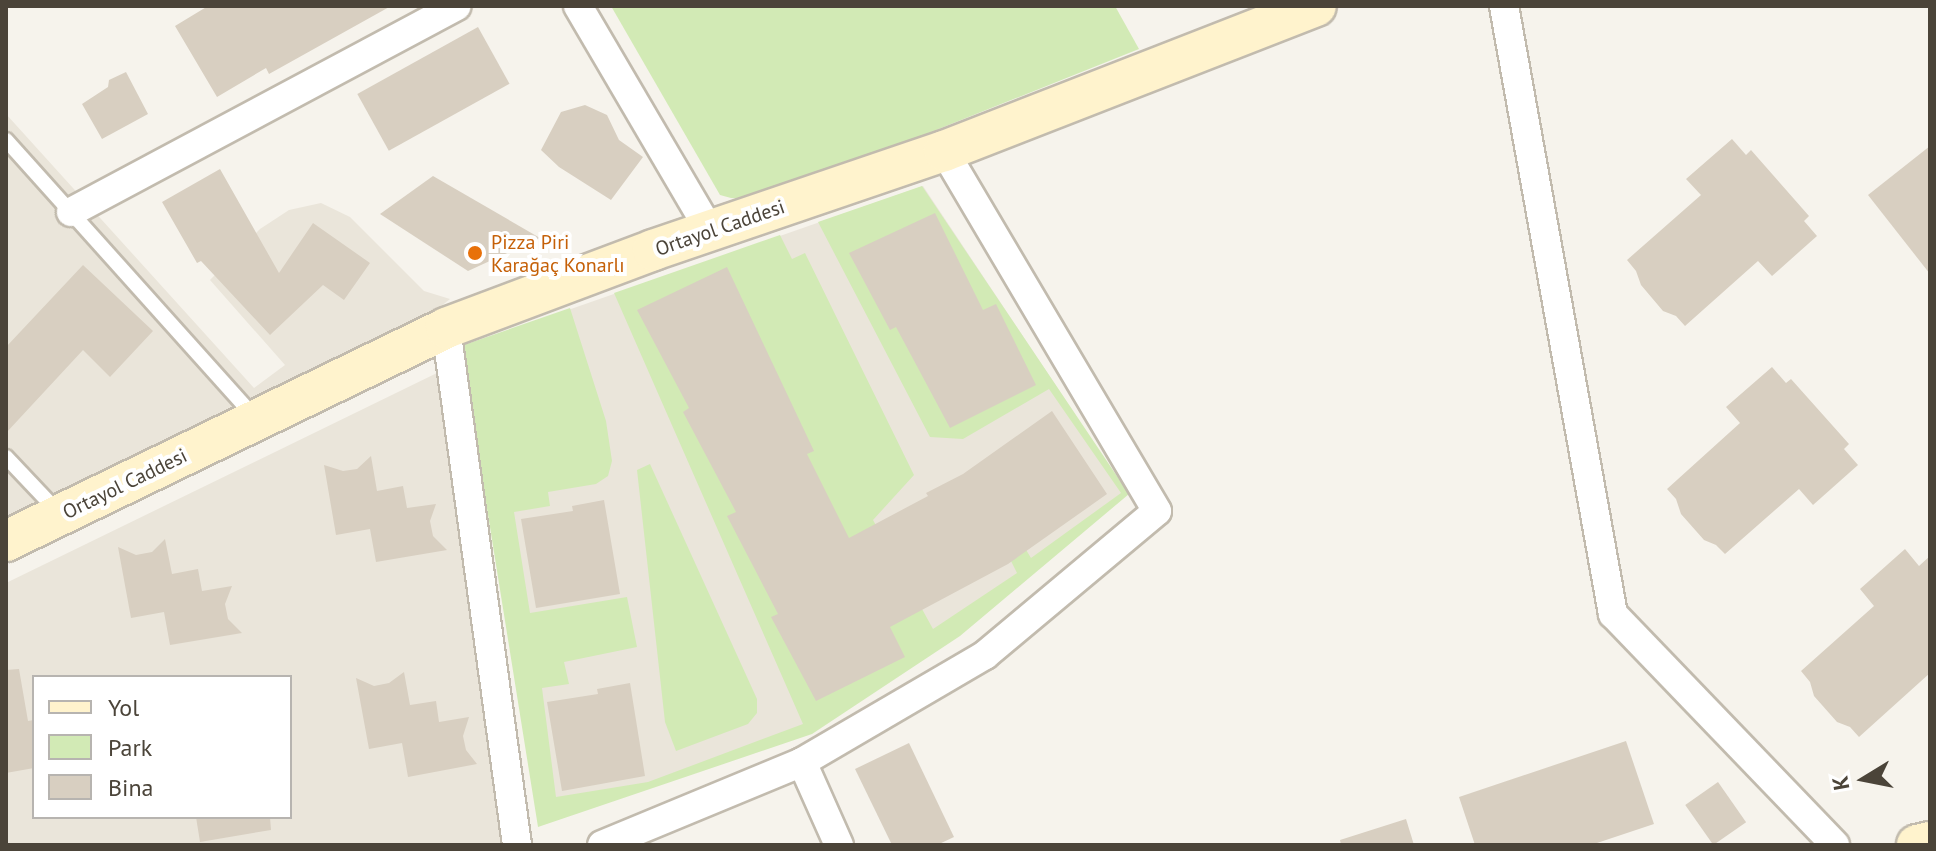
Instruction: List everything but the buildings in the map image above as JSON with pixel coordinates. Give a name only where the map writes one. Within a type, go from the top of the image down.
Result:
[{"type":"street","points":[[71,212],[456,6]]},
{"type":"street","points":[[578,6],[710,231]]},
{"type":"street","name":"Ortayol Caddesi","points":[[6,541],[446,328],[710,231],[944,151],[1316,6]]},
{"type":"street","points":[[1504,6],[1613,614],[1835,845]]},
{"type":"street","points":[[602,845],[802,762],[985,655],[1157,511],[944,151]]},
{"type":"street","points":[[446,328],[517,845]]},
{"type":"street","points":[[802,762],[839,845]]},
{"type":"street","points":[[1917,845],[1930,842]]},
{"type":"lane","points":[[6,140],[258,420]]},
{"type":"lane","points":[[6,457],[61,515]]},
{"type":"shaded area","points":[[6,114],[254,388],[285,365],[210,280],[260,229],[289,210],[321,203],[350,217],[424,291],[450,299],[434,312],[6,521]]},
{"type":"shaded area","points":[[923,186],[1128,494],[812,733],[539,826],[462,347]]},
{"type":"shaded area","points":[[439,372],[502,845],[6,845],[6,583]]},
{"type":"green space","points":[[611,6],[1115,6],[1139,49],[761,200],[731,198],[720,195]]},
{"type":"green space","points":[[922,186],[1129,494],[960,636],[812,734],[538,827],[461,346],[570,308],[606,421],[612,461],[608,476],[596,484],[548,492],[550,506],[514,512],[530,613],[627,597],[637,647],[564,662],[569,684],[542,688],[556,797],[648,782],[803,724],[614,293],[780,235],[792,259],[805,253],[914,475],[873,520],[933,629],[1017,573],[968,475],[976,467],[1031,558],[1121,493],[1049,389],[963,439],[930,437],[818,222]]},
{"type":"green space","points":[[650,464],[757,699],[757,713],[748,724],[676,751],[665,722],[637,470]]},
{"type":"place","name":"Pizza Piri Karağaç Konarlı","points":[[475,253]]}]
